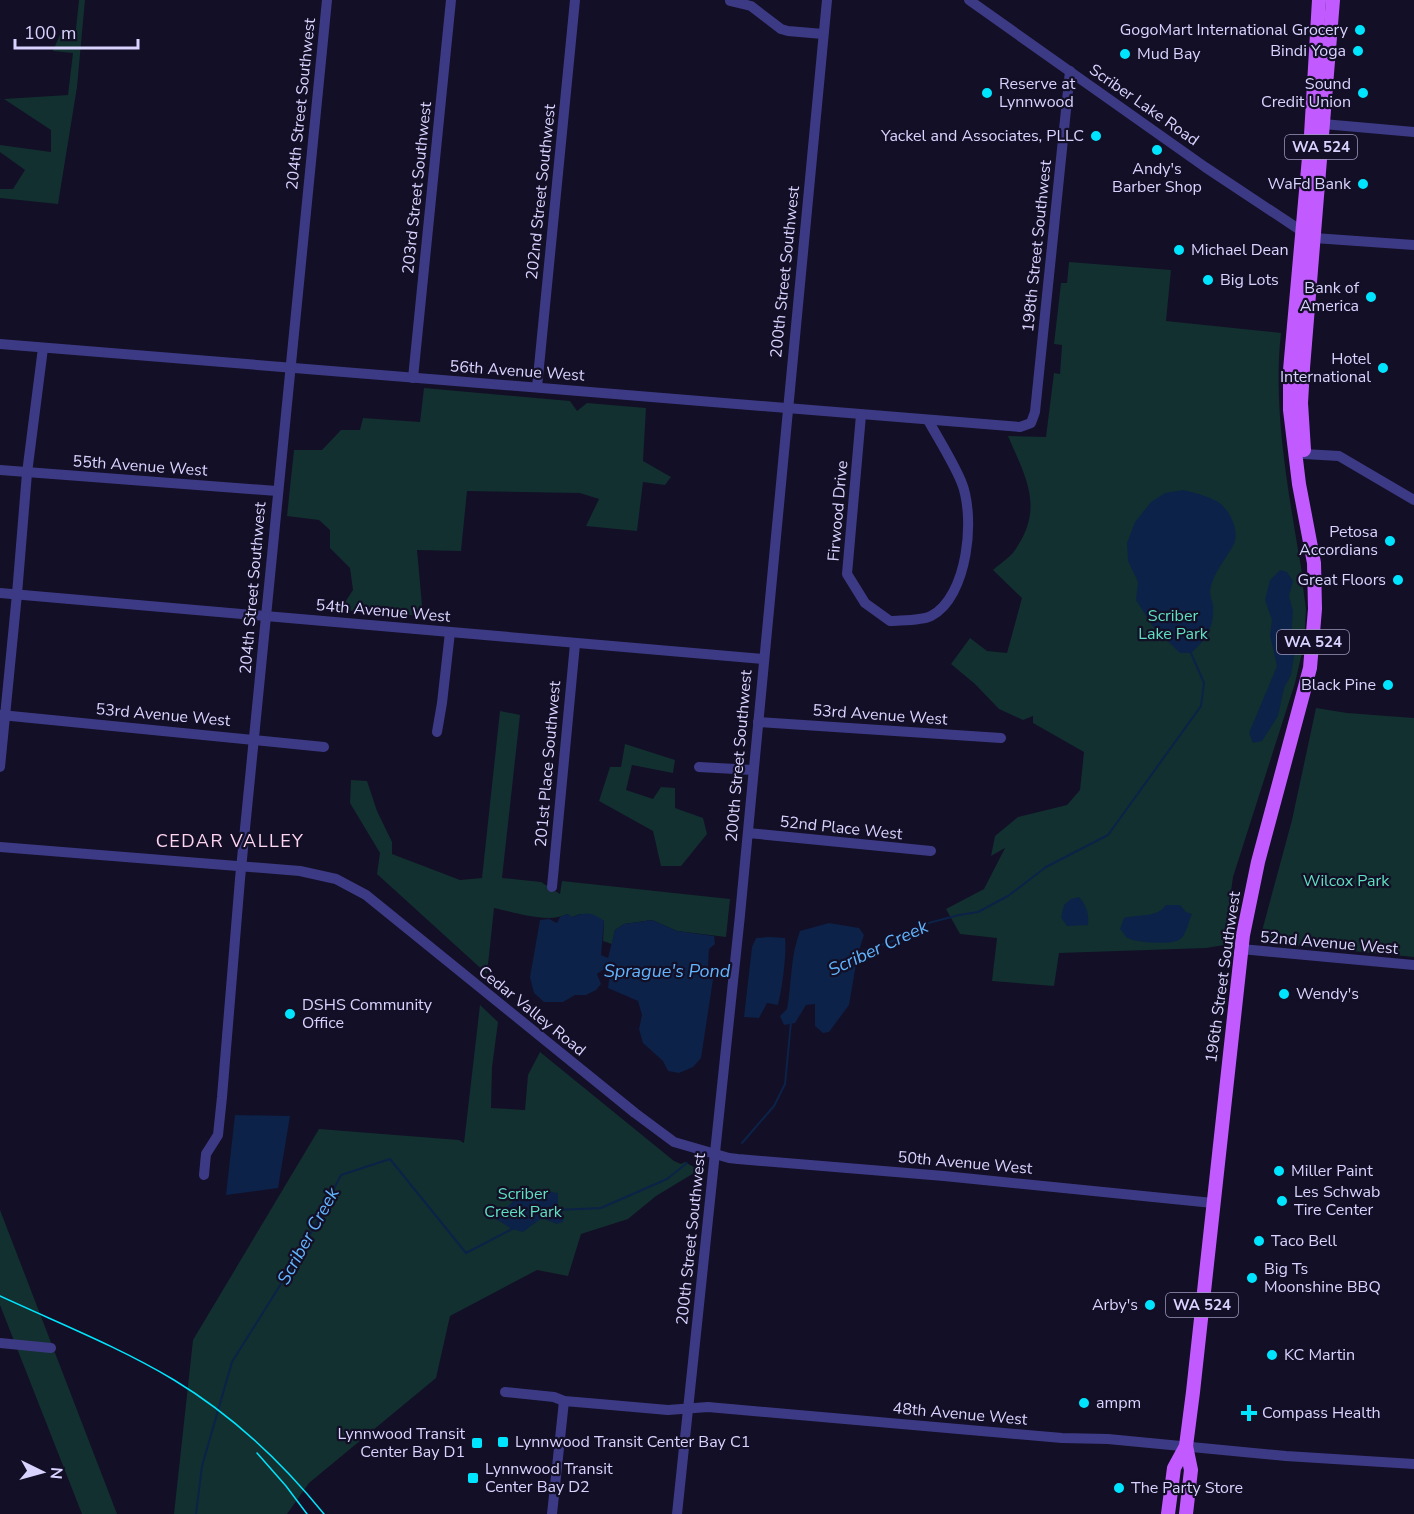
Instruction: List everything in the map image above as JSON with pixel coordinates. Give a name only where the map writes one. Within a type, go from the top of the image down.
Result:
[{"type":"main road","name":"196th Street Southwest","points":[[1299,484],[1304,454],[1301,403],[1318,0]]},
{"type":"main road","name":"196th Street Southwest","points":[[1186,1514],[1191,1470],[1186,1446],[1241,949],[1254,882],[1310,668],[1316,609],[1314,563],[1299,484],[1290,418],[1290,370],[1323,124],[1333,0]]},
{"type":"main road","points":[[1317,18],[1323,22],[1329,37]]},
{"type":"main road","points":[[1312,107],[1316,108],[1319,122],[1323,124]]},
{"type":"main road","points":[[1290,418],[1295,423],[1299,448],[1304,454]]},
{"type":"main road","name":"196th Street Southwest","points":[[1168,1514],[1174,1468],[1186,1446]]},
{"type":"street","name":"204th Street Southwest","points":[[204,1175],[206,1154],[218,1135],[277,491],[292,366],[327,0]]},
{"type":"street","name":"203rd Street Southwest","points":[[413,378],[451,0]]},
{"type":"street","name":"202nd Street Southwest","points":[[537,387],[575,0]]},
{"type":"street","name":"200th Street Southwest","points":[[677,1514],[748,834],[827,0]]},
{"type":"street","name":"Scriber Lake Road","points":[[969,0],[1205,167],[1308,235]]},
{"type":"street","points":[[730,1],[751,6],[781,29],[823,34]]},
{"type":"street","name":"198th Street Southwest","points":[[1030,423],[1035,412],[1070,71]]},
{"type":"street","points":[[1323,124],[1414,132]]},
{"type":"street","points":[[1308,235],[1414,245]]},
{"type":"street","name":"56th Avenue West","points":[[0,344],[292,366],[861,415],[1020,426],[1030,423]]},
{"type":"street","points":[[0,767],[27,473],[43,348]]},
{"type":"street","name":"Firwood Drive","points":[[861,415],[847,574],[865,603],[890,621],[930,617],[947,604],[964,569],[968,518],[962,482],[928,420]]},
{"type":"street","points":[[1304,454],[1339,456],[1414,500]]},
{"type":"street","name":"55th Avenue West","points":[[0,471],[277,491]]},
{"type":"street","name":"54th Avenue West","points":[[0,593],[763,659]]},
{"type":"street","points":[[437,732],[450,632]]},
{"type":"street","name":"201st Place Southwest","points":[[552,887],[575,644]]},
{"type":"street","name":"53rd Avenue West","points":[[3,715],[324,747]]},
{"type":"street","name":"53rd Avenue West","points":[[758,722],[1001,738]]},
{"type":"street","points":[[699,767],[753,770]]},
{"type":"street","name":"52nd Place West","points":[[748,834],[931,851]]},
{"type":"street","points":[[0,847],[241,866]]},
{"type":"street","name":"Cedar Valley Road","points":[[241,866],[300,871],[336,879],[366,895],[674,1142],[715,1154]]},
{"type":"street","name":"52nd Avenue West","points":[[1241,949],[1414,965]]},
{"type":"street","name":"50th Avenue West","points":[[715,1154],[738,1159],[944,1176],[1213,1203]]},
{"type":"street","points":[[0,1343],[51,1348]]},
{"type":"street","name":"48th Avenue West","points":[[505,1392],[554,1397],[564,1401],[668,1410],[708,1407],[1062,1438],[1108,1439],[1286,1456],[1414,1464]]},
{"type":"street","points":[[552,1514],[564,1401]]},
{"type":"green space","points":[[79,0],[85,0],[77,87],[58,204],[0,198],[0,189],[13,189],[25,170],[0,152],[0,145],[51,152],[51,130],[4,99],[68,95],[73,53],[53,51],[61,32],[75,38]]},
{"type":"green space","name":"Scriber Lake Park","points":[[1069,262],[1171,270],[1166,321],[1281,333],[1279,394],[1281,425],[1306,609],[1304,644],[1295,683],[1233,877],[1224,945],[1206,948],[1059,953],[1054,986],[992,981],[997,938],[960,934],[946,909],[984,889],[1005,848],[991,856],[995,836],[1018,817],[1067,805],[1080,790],[1084,752],[1033,723],[1033,716],[1023,720],[999,709],[975,684],[951,664],[970,638],[987,651],[1007,653],[1022,598],[993,570],[1017,547],[1025,532],[1030,504],[1025,478],[1008,436],[1046,437],[1054,373],[1060,374],[1062,345],[1054,344],[1061,283],[1067,283]]},
{"type":"green space","points":[[424,388],[570,401],[577,411],[587,403],[646,408],[643,461],[671,477],[665,485],[643,482],[637,531],[586,526],[599,499],[580,493],[467,491],[461,551],[417,550],[423,616],[340,610],[353,590],[350,568],[330,548],[330,530],[319,520],[287,516],[294,450],[322,450],[341,430],[360,430],[363,418],[420,422]]},
{"type":"green space","name":"Wilcox Park","points":[[1316,708],[1347,713],[1414,718],[1414,957],[1259,942],[1292,820]]},
{"type":"green space","points":[[500,711],[520,715],[502,878],[541,882],[560,894],[562,881],[730,899],[726,937],[677,931],[652,920],[624,924],[615,930],[612,944],[603,941],[604,921],[580,914],[572,917],[567,914],[541,918],[494,908],[487,974],[377,874],[380,853],[350,803],[351,780],[367,781],[377,811],[392,842],[392,854],[460,880],[482,878]]},
{"type":"green space","points":[[625,744],[675,760],[673,773],[632,765],[626,790],[653,799],[661,787],[675,788],[675,808],[703,818],[707,834],[681,866],[661,866],[653,831],[599,801],[610,767],[621,767]]},
{"type":"green space","name":"Scriber Creek Park","points":[[480,1005],[498,1022],[492,1067],[491,1108],[525,1110],[528,1075],[540,1052],[674,1161],[681,1164],[685,1162],[699,1170],[656,1196],[628,1219],[581,1234],[568,1276],[537,1270],[450,1316],[436,1378],[309,1483],[287,1514],[174,1514],[193,1340],[319,1129],[459,1140],[464,1143]]},
{"type":"green space","points":[[0,1210],[117,1514],[82,1514],[0,1305]]},
{"type":"water","points":[[1183,490],[1209,497],[1221,504],[1231,518],[1236,535],[1233,546],[1211,585],[1213,620],[1211,626],[1205,638],[1191,653],[1180,653],[1153,627],[1136,600],[1138,582],[1128,561],[1127,543],[1135,522],[1151,502],[1165,493]]},
{"type":"water","points":[[1280,570],[1287,572],[1293,581],[1289,596],[1293,611],[1291,637],[1295,650],[1291,675],[1284,688],[1278,716],[1262,741],[1253,743],[1249,733],[1277,666],[1270,635],[1272,620],[1265,600],[1270,580]]},
{"type":"water","points":[[1079,897],[1087,910],[1088,925],[1067,926],[1061,917],[1064,905],[1071,899]]},
{"type":"water","points":[[1166,905],[1180,905],[1186,912],[1192,914],[1186,932],[1179,940],[1160,943],[1136,941],[1126,937],[1120,929],[1124,918],[1153,914]]},
{"type":"water","name":"Sprague's Pond","points":[[567,914],[573,917],[589,914],[604,921],[601,955],[608,958],[615,930],[624,924],[652,920],[677,931],[714,936],[715,944],[709,949],[708,966],[714,973],[701,1058],[693,1067],[679,1073],[668,1071],[663,1061],[643,1043],[639,1029],[642,1015],[638,1001],[608,988],[610,974],[604,969],[597,974],[601,984],[596,990],[586,995],[575,995],[563,1002],[544,1002],[534,993],[530,977],[540,920],[549,919],[557,923],[560,917]]},
{"type":"water","points":[[829,923],[859,928],[864,935],[858,953],[849,1005],[829,1032],[823,1033],[815,1026],[815,1004],[806,1005],[795,1023],[784,1025],[780,1016],[787,1009],[793,960],[800,931]]},
{"type":"water","points":[[756,938],[785,938],[784,971],[778,1005],[767,1003],[759,1018],[744,1017],[752,947]]},
{"type":"water","points":[[235,1115],[290,1116],[278,1188],[226,1195]]},
{"type":"water","points":[[546,1191],[558,1193],[558,1206],[564,1216],[563,1222],[557,1224],[542,1218],[523,1232],[512,1229],[496,1219],[516,1198]]},
{"type":"waterway","name":"Scriber Creek","points":[[855,954],[907,936],[921,925],[978,912],[1008,896],[1046,867],[1108,835],[1201,706],[1204,683],[1191,653]]},
{"type":"waterway","name":"Scriber Creek","points":[[742,1143],[774,1106],[785,1084],[791,1022]]},
{"type":"waterway","name":"Scriber Creek","points":[[196,1514],[202,1466],[232,1362],[301,1252],[341,1175],[390,1159],[466,1253],[514,1228]]},
{"type":"waterway","name":"Scriber Creek","points":[[558,1210],[601,1208],[667,1179],[687,1163]]},
{"type":"tram line","points":[[0,1296],[132,1357],[174,1380],[216,1408],[255,1440],[308,1494],[324,1514]]},
{"type":"tram line","points":[[257,1453],[307,1514]]},
{"type":"place","name":"GogoMart International Grocery","points":[[1360,30]]},
{"type":"place","name":"Bindi Yoga","points":[[1358,51]]},
{"type":"place","name":"Mud Bay","points":[[1125,54]]},
{"type":"place","name":"Reserve at Lynnwood","points":[[987,93]]},
{"type":"place","name":"Sound Credit Union","points":[[1363,93]]},
{"type":"place","name":"Yackel and Associates, PLLC","points":[[1096,136]]},
{"type":"place","name":"Andy's Barber Shop","points":[[1157,150]]},
{"type":"place","name":"WaFd Bank","points":[[1363,184]]},
{"type":"place","name":"Michael Dean","points":[[1179,250]]},
{"type":"place","name":"Big Lots","points":[[1208,280]]},
{"type":"place","name":"Bank of America","points":[[1371,297]]},
{"type":"place","name":"Hotel International","points":[[1383,368]]},
{"type":"place","name":"Petosa Accordians","points":[[1390,541]]},
{"type":"place","name":"Great Floors","points":[[1398,580]]},
{"type":"place","name":"Black Pine","points":[[1388,685]]},
{"type":"place","name":"Wendy's","points":[[1284,994]]},
{"type":"place","name":"DSHS Community Office","points":[[290,1014]]},
{"type":"place","name":"Miller Paint","points":[[1279,1171]]},
{"type":"place","name":"Les Schwab Tire Center","points":[[1282,1201]]},
{"type":"place","name":"Taco Bell","points":[[1259,1241]]},
{"type":"place","name":"Big Ts Moonshine BBQ","points":[[1252,1278]]},
{"type":"place","name":"Arby's","points":[[1150,1305]]},
{"type":"place","name":"KC Martin","points":[[1272,1355]]},
{"type":"place","name":"ampm","points":[[1084,1403]]},
{"type":"place","name":"Compass Health","points":[[1249,1413]]},
{"type":"place","name":"Lynnwood Transit Center Bay C1","points":[[503,1442]]},
{"type":"place","name":"Lynnwood Transit Center Bay D1","points":[[477,1443]]},
{"type":"place","name":"Lynnwood Transit Center Bay D2","points":[[473,1478]]},
{"type":"place","name":"The Party Store","points":[[1119,1488]]},
{"type":"district","name":"CEDAR VALLEY","points":[[230,841]]}]
